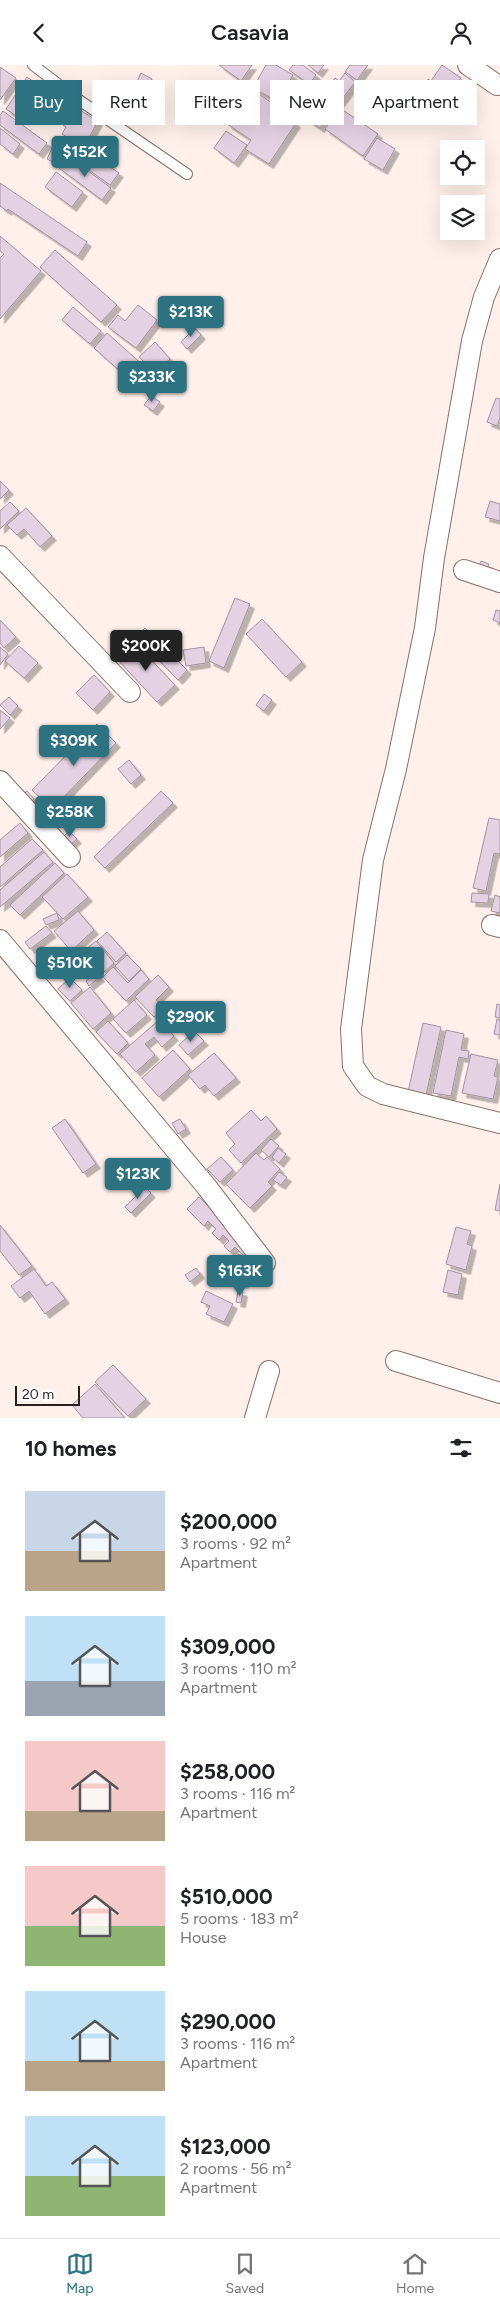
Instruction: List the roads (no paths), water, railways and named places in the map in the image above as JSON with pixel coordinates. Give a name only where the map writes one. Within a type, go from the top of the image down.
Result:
[{"type":"street","points":[[468,65],[497,85]]},
{"type":"street","points":[[500,259],[484,297],[472,341],[434,558],[425,628],[396,769],[372,861],[351,1029],[353,1066],[367,1086],[383,1094],[500,1123]]},
{"type":"street","points":[[0,556],[130,692]]},
{"type":"street","points":[[464,570],[500,583]]},
{"type":"street","points":[[0,781],[70,857]]},
{"type":"street","points":[[0,941],[206,1186],[265,1263]]},
{"type":"street","points":[[396,1361],[500,1393]]},
{"type":"street","points":[[255,1418],[269,1371]]},
{"type":"lane","points":[[33,65],[79,100],[187,174]]}]
